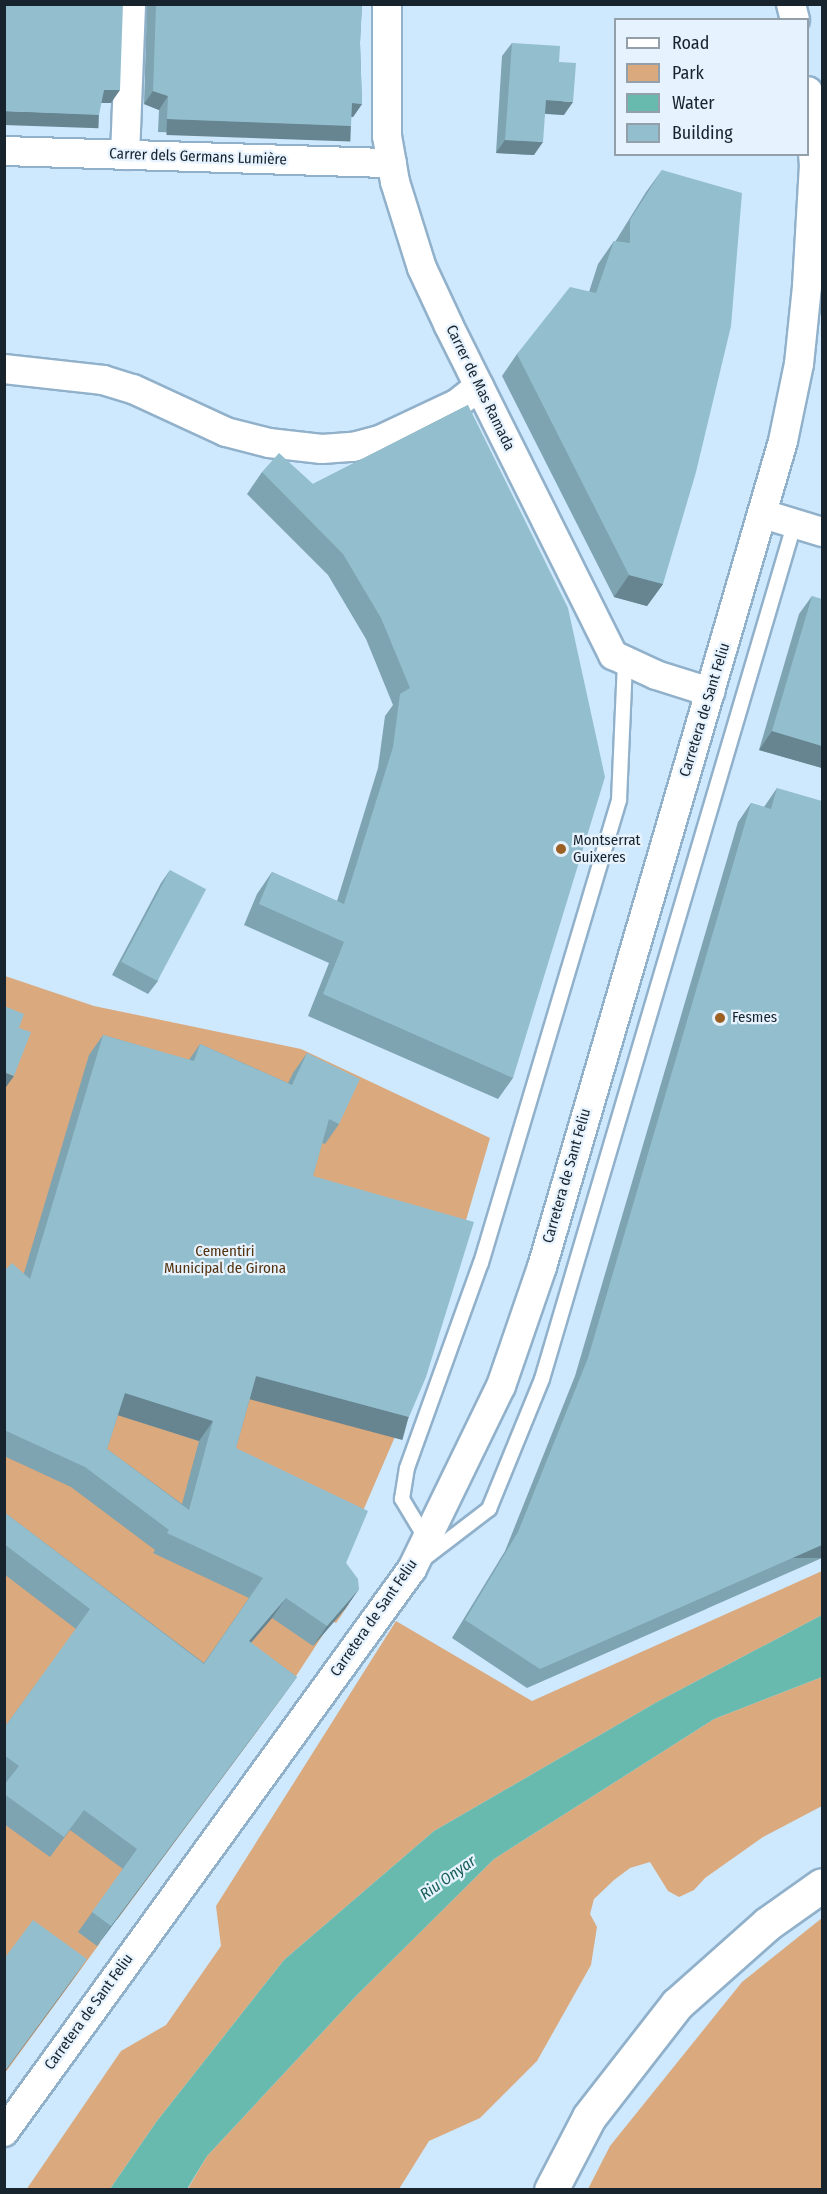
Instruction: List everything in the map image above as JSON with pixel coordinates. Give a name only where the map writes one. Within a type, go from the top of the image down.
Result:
[{"type":"main road","points":[[551,2190],[589,2117],[676,2004],[767,1924],[822,1885]]},
{"type":"street","points":[[125,155],[130,4]]},
{"type":"street","name":"Carrer de Mas Ramada","points":[[387,4],[387,136],[402,211],[422,268],[613,656],[656,675],[710,692]]},
{"type":"street","name":"Carretera de Sant Feliu","points":[[4,2132],[412,1569],[501,1386],[538,1278],[763,514],[815,286],[814,166],[809,112]]},
{"type":"street","name":"Carrer dels Germans Lumière","points":[[4,151],[392,163]]},
{"type":"street","points":[[4,369],[103,380],[133,389],[226,432],[269,443],[322,449],[354,447],[382,439],[458,403],[479,386]]},
{"type":"street","points":[[763,514],[822,532]]},
{"type":"lane","points":[[412,1569],[489,1509],[542,1379],[794,525]]},
{"type":"lane","points":[[426,1539],[402,1499],[407,1468],[481,1263],[619,801],[625,661]]},
{"type":"green space","name":"Cementiri Municipal de Girona","points":[[5,976],[94,1006],[301,1049],[490,1138],[408,1419],[403,1418],[332,1583],[349,1604],[336,1623],[332,1621],[283,1696],[117,1920],[114,1917],[98,1938],[100,1943],[5,2073]]},
{"type":"green space","points":[[822,1571],[822,1615],[657,1702],[434,1831],[284,1960],[157,2121],[110,2189],[26,2190],[121,2051],[166,2025],[221,1946],[216,1906],[396,1621],[532,1701]]},
{"type":"green space","points":[[822,1677],[822,1806],[763,1837],[705,1878],[694,1890],[679,1897],[668,1891],[650,1862],[630,1868],[614,1880],[594,1899],[590,1914],[597,1927],[591,1965],[537,2061],[480,2118],[429,2141],[399,2189],[187,2190],[207,2156],[356,1996],[494,1859],[714,1719]]},
{"type":"green space","points":[[822,1918],[822,2189],[588,2189],[610,2146],[742,1982]]},
{"type":"water","name":"Riu Onyar","points":[[822,1615],[822,1677],[714,1719],[494,1859],[356,1996],[207,2156],[187,2189],[110,2189],[157,2121],[284,1960],[434,1831],[657,1702]]},
{"type":"building","points":[[4,4],[123,4],[120,90],[104,90],[99,115],[4,111]]},
{"type":"building","points":[[156,4],[362,4],[360,43],[362,104],[352,103],[351,126],[167,119],[168,96],[153,91]]},
{"type":"building","points":[[512,43],[560,46],[559,62],[576,63],[573,102],[546,100],[543,142],[505,140]]},
{"type":"building","points":[[662,170],[742,193],[731,326],[696,472],[663,584],[629,575],[517,354],[570,287],[596,293],[614,241],[630,243],[630,220]]},
{"type":"building","points":[[468,405],[568,608],[605,777],[513,1078],[323,994],[344,942],[259,904],[272,872],[344,904],[393,747],[400,694],[410,688],[381,618],[343,554],[262,472],[279,453],[313,484]]},
{"type":"building","points":[[812,596],[822,599],[822,746],[772,731]]},
{"type":"building","points":[[777,788],[822,801],[822,1545],[540,1669],[465,1620],[518,1532],[588,1358],[751,803],[771,809]]},
{"type":"building","points":[[170,870],[206,889],[157,981],[121,962]]},
{"type":"building","points":[[4,1006],[24,1014],[19,1028],[31,1032],[14,1076],[4,1072]]},
{"type":"building","name":"Cementiri Municipal de Girona","points":[[103,1035],[194,1061],[200,1044],[292,1085],[307,1053],[360,1079],[339,1124],[329,1119],[313,1176],[474,1222],[426,1377],[409,1417],[256,1376],[236,1448],[368,1511],[346,1563],[358,1579],[359,1589],[327,1626],[286,1598],[249,1641],[297,1677],[111,1926],[92,1912],[137,1849],[84,1810],[64,1837],[4,1794],[4,1785],[19,1766],[4,1755],[4,1728],[90,1609],[4,1544],[4,1512],[204,1664],[263,1578],[167,1533],[169,1530],[85,1467],[4,1430],[4,1271],[12,1263],[30,1279]],"holes":[[[125,1393],[213,1421],[189,1510],[107,1449]]]},
{"type":"building","points":[[33,1920],[87,1959],[4,2072],[4,1959]]},
{"type":"place","name":"Montserrat Guixeres","points":[[561,849]]},
{"type":"place","name":"Fesmes","points":[[720,1018]]}]
